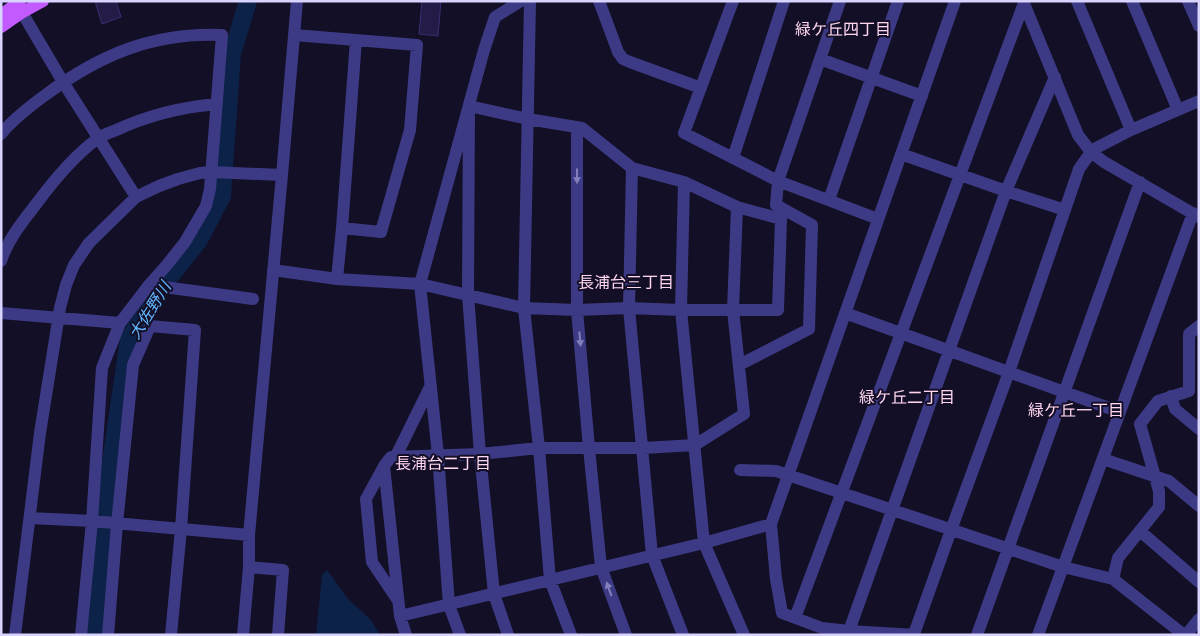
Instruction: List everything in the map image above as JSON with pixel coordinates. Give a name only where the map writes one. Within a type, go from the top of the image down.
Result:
[{"type":"main road","points":[[1,15],[18,5],[43,1]]},
{"type":"main road","points":[[1,27],[18,5]]},
{"type":"street","points":[[243,635],[249,567],[249,535],[297,1]]},
{"type":"street","points":[[460,635],[449,604],[438,455],[420,284],[484,50],[496,17],[521,1]]},
{"type":"street","points":[[530,1],[524,308],[539,448],[550,580],[571,635]]},
{"type":"street","points":[[599,1],[618,52],[623,59],[701,88]]},
{"type":"street","points":[[733,1],[684,133],[778,181],[878,219]]},
{"type":"street","points":[[733,158],[784,1]]},
{"type":"street","points":[[273,270],[336,279],[420,284],[524,308],[577,310],[629,308],[778,310],[782,214],[776,205],[778,181],[840,1]]},
{"type":"street","points":[[829,200],[898,1]]},
{"type":"street","points":[[955,1],[771,524],[776,579],[782,613],[822,628],[915,634],[951,530],[1010,372],[1079,169],[1096,148],[1131,130],[1199,101]]},
{"type":"street","points":[[1077,1],[1131,130]]},
{"type":"street","points":[[1132,1],[1178,110]]},
{"type":"street","points":[[1188,1],[1199,26]]},
{"type":"street","points":[[1023,2],[1078,135],[1091,152],[1104,162],[1196,215],[1120,412],[1038,635]]},
{"type":"street","points":[[795,618],[1023,2]]},
{"type":"street","points":[[18,5],[63,82],[136,197]]},
{"type":"street","points":[[1,134],[26,110],[63,82],[106,57],[156,40],[200,34],[222,35],[212,172],[206,206],[185,242],[120,323],[102,368],[92,521],[81,635]]},
{"type":"street","points":[[294,35],[417,45],[410,130],[381,232],[342,228]]},
{"type":"street","points":[[336,279],[342,228],[356,40]]},
{"type":"street","points":[[820,59],[922,96]]},
{"type":"street","points":[[849,631],[1006,191],[1055,77]]},
{"type":"street","points":[[1,261],[5,249],[18,228],[48,188],[98,138],[167,112],[195,106],[217,104]]},
{"type":"street","points":[[469,106],[582,128],[632,168],[684,182],[737,207],[782,214],[812,225],[810,329],[739,365]]},
{"type":"street","points":[[469,106],[468,295],[480,454],[494,594],[508,635]]},
{"type":"street","points":[[577,128],[577,310],[589,448],[601,567],[626,635]]},
{"type":"street","points":[[902,154],[1066,210]]},
{"type":"street","points":[[632,168],[629,308],[652,555],[683,635]]},
{"type":"street","points":[[15,635],[40,433],[58,318],[66,285],[74,265],[90,242],[136,197],[159,186],[200,173],[282,175]]},
{"type":"street","points":[[684,182],[681,310],[704,543],[744,635]]},
{"type":"street","points":[[977,635],[1140,182]]},
{"type":"street","points":[[399,601],[372,562],[366,499],[391,457],[480,454],[539,448],[643,448],[695,445],[744,414],[733,310],[737,207]]},
{"type":"street","points":[[148,286],[253,299]]},
{"type":"street","points":[[1,313],[120,323]]},
{"type":"street","points":[[845,313],[1120,412]]},
{"type":"street","points":[[108,635],[133,365],[150,326],[195,330],[181,528],[171,635]]},
{"type":"street","points":[[1113,579],[1118,558],[1159,507],[1159,491],[1140,424],[1158,401],[1189,391],[1194,351],[1189,334],[1199,326]]},
{"type":"street","points":[[396,456],[430,385]]},
{"type":"street","points":[[1171,396],[1175,409],[1199,429]]},
{"type":"street","points":[[1103,459],[1169,480],[1199,506]]},
{"type":"street","points":[[384,466],[400,616],[406,635]]},
{"type":"street","points":[[740,470],[776,471],[1063,567],[1113,579],[1185,635],[1199,619]]},
{"type":"street","points":[[30,518],[92,521],[249,535]]},
{"type":"street","points":[[400,616],[704,543],[771,524]]},
{"type":"street","points":[[1140,531],[1199,582]]},
{"type":"street","points":[[249,567],[282,570],[278,635]]},
{"type":"water","points":[[327,570],[348,599],[371,620],[380,635],[316,635],[322,575]]},
{"type":"building","points":[[95,1],[116,1],[121,17],[102,24]]},
{"type":"building","points":[[422,1],[441,1],[438,36],[419,34]]},
{"type":"waterway","name":"大佐野川","points":[[95,635],[107,489],[129,339],[154,297],[199,240],[222,196],[232,54],[248,1]]},
{"type":"district","name":"緑ケ丘四丁目","points":[[843,28]]},
{"type":"district","name":"長浦台三丁目","points":[[626,281]]},
{"type":"district","name":"緑ケ丘二丁目","points":[[907,396]]},
{"type":"district","name":"緑ケ丘一丁目","points":[[1076,409]]},
{"type":"district","name":"長浦台二丁目","points":[[443,462]]}]
